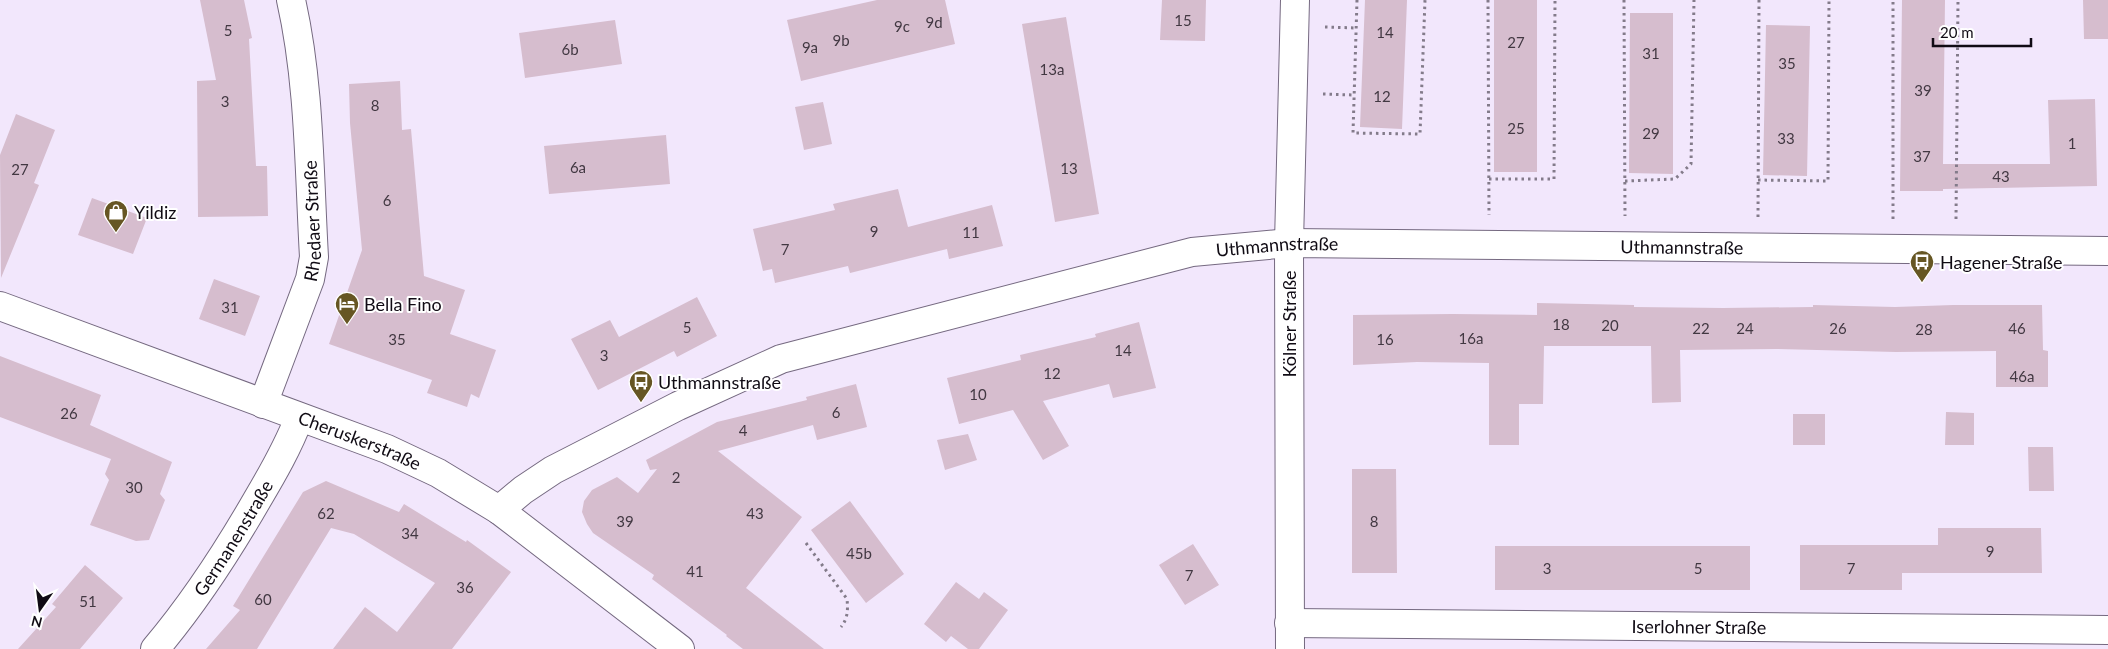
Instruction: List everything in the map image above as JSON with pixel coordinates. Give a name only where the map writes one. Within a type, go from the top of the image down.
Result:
[{"type":"street","name":"Rhedaer Straße","points":[[263,404],[310,279],[314,257],[304,79],[291,0]]},
{"type":"street","name":"Kölner Straße","points":[[1290,636],[1289,243],[1295,0]]},
{"type":"street","name":"Uthmannstraße","points":[[499,510],[523,490],[553,470],[678,406],[781,359],[1192,252],[1289,243],[2108,251]]},
{"type":"street","name":"Cheruskerstraße","points":[[0,306],[408,458],[438,473],[499,510],[680,649]]},
{"type":"street","name":"Germanenstraße","points":[[155,649],[199,593],[246,518],[287,449],[299,418]]},
{"type":"street","name":"Iserlohner Straße","points":[[1290,636],[2108,630]]},
{"type":"path","points":[[1357,0],[1353,133],[1420,134],[1425,0]]},
{"type":"path","points":[[1488,0],[1488,245]]},
{"type":"path","points":[[1489,179],[1554,179],[1555,0]]},
{"type":"path","points":[[1624,0],[1626,247]]},
{"type":"path","points":[[1625,182],[1675,179],[1691,164],[1694,0]]},
{"type":"path","points":[[1757,248],[1759,0]]},
{"type":"path","points":[[1758,180],[1828,181],[1829,0]]},
{"type":"path","points":[[1893,0],[1893,249]]},
{"type":"path","points":[[1955,250],[1958,0]]},
{"type":"path","points":[[806,543],[847,599],[848,610],[842,627]]},
{"type":"building","points":[[200,0],[244,0],[252,38],[249,39],[256,166],[267,166],[268,216],[198,217],[197,81],[216,80]]},
{"type":"building","points":[[877,0],[945,0],[955,44],[801,81],[787,20]]},
{"type":"building","points":[[1162,0],[1206,0],[1205,41],[1160,40]]},
{"type":"building","points":[[1365,0],[1407,0],[1402,129],[1360,127]]},
{"type":"building","points":[[1494,0],[1537,0],[1537,172],[1494,172]]},
{"type":"building","points":[[1902,0],[1945,0],[1943,164],[2050,164],[2048,100],[2095,99],[2097,186],[1900,191]]},
{"type":"building","points":[[2083,0],[2108,0],[2108,39],[2084,39]]},
{"type":"building","points":[[1630,13],[1673,13],[1673,174],[1629,173]]},
{"type":"building","points":[[1066,17],[1099,214],[1055,222],[1022,24]]},
{"type":"building","points":[[615,20],[622,64],[525,78],[519,33]]},
{"type":"building","points":[[1766,25],[1810,26],[1807,176],[1763,175]]},
{"type":"building","points":[[400,81],[402,130],[411,129],[424,276],[465,290],[450,334],[496,350],[479,398],[471,394],[467,407],[427,393],[432,380],[329,344],[362,250],[350,123],[349,84]]},
{"type":"building","points":[[823,102],[832,144],[804,150],[795,107]]},
{"type":"building","points":[[16,114],[55,130],[34,183],[39,185],[1,278],[0,155]]},
{"type":"building","points":[[666,135],[670,184],[549,194],[544,146]]},
{"type":"building","points":[[898,189],[908,227],[992,205],[1003,246],[949,259],[947,249],[850,273],[848,266],[775,283],[772,269],[763,271],[753,229],[835,210],[833,204]]},
{"type":"building","points":[[92,198],[147,218],[133,254],[78,235]]},
{"type":"building","points":[[214,279],[260,296],[245,336],[199,319]]},
{"type":"building","points":[[697,297],[717,336],[677,357],[674,351],[598,390],[571,339],[610,320],[619,337]]},
{"type":"building","points":[[1537,303],[1723,308],[1813,307],[1813,305],[1895,307],[2042,305],[2043,350],[2048,351],[2048,387],[1996,387],[1996,351],[1680,350],[1681,402],[1652,403],[1651,346],[1544,346],[1543,404],[1519,404],[1519,445],[1489,445],[1489,363],[1417,362],[1353,365],[1353,315],[1537,315]]},
{"type":"building","points":[[1139,322],[1156,388],[1113,398],[1109,384],[1043,401],[1069,446],[1043,460],[1013,410],[959,424],[947,378],[1021,360],[1020,355],[1096,337],[1095,334]]},
{"type":"building","points":[[0,356],[101,395],[90,425],[172,462],[160,494],[165,500],[149,540],[136,541],[90,525],[109,480],[105,474],[111,459],[0,417]]},
{"type":"building","points":[[856,384],[867,427],[817,440],[813,425],[718,451],[802,517],[746,588],[824,649],[743,649],[652,579],[654,575],[593,533],[587,524],[582,512],[584,501],[592,490],[617,477],[638,493],[657,469],[650,470],[646,460],[717,422],[807,400],[806,397]]},
{"type":"building","points":[[1946,412],[1974,413],[1974,445],[1945,445]]},
{"type":"building","points":[[1793,414],[1825,414],[1825,445],[1793,445]]},
{"type":"building","points":[[968,434],[977,460],[945,470],[937,440]]},
{"type":"building","points":[[2028,447],[2053,447],[2054,491],[2029,491]]},
{"type":"building","points":[[1352,469],[1396,469],[1397,573],[1352,573]]},
{"type":"building","points":[[326,481],[399,512],[404,504],[466,542],[467,540],[511,572],[452,649],[333,649],[365,607],[397,632],[435,583],[354,534],[331,528],[257,649],[206,649],[240,610],[233,606],[303,492]]},
{"type":"building","points":[[850,501],[904,574],[866,603],[811,530]]},
{"type":"building","points":[[1938,528],[2041,528],[2042,573],[1902,573],[1902,590],[1800,590],[1800,545],[1938,545]]},
{"type":"building","points":[[1193,544],[1219,585],[1185,605],[1159,565]]},
{"type":"building","points":[[1495,546],[1750,546],[1750,590],[1495,590]]},
{"type":"building","points":[[85,565],[123,598],[80,649],[18,649],[56,607],[52,604]]},
{"type":"building","points":[[956,582],[979,599],[984,592],[1008,610],[979,649],[968,649],[951,636],[946,642],[924,624]]},
{"type":"place","name":"Yildiz","points":[[116,233]]},
{"type":"place","name":"Hagener Straße","points":[[1922,283]]},
{"type":"place","name":"Bella Fino","points":[[347,325]]},
{"type":"place","name":"Uthmannstraße","points":[[641,403]]}]
